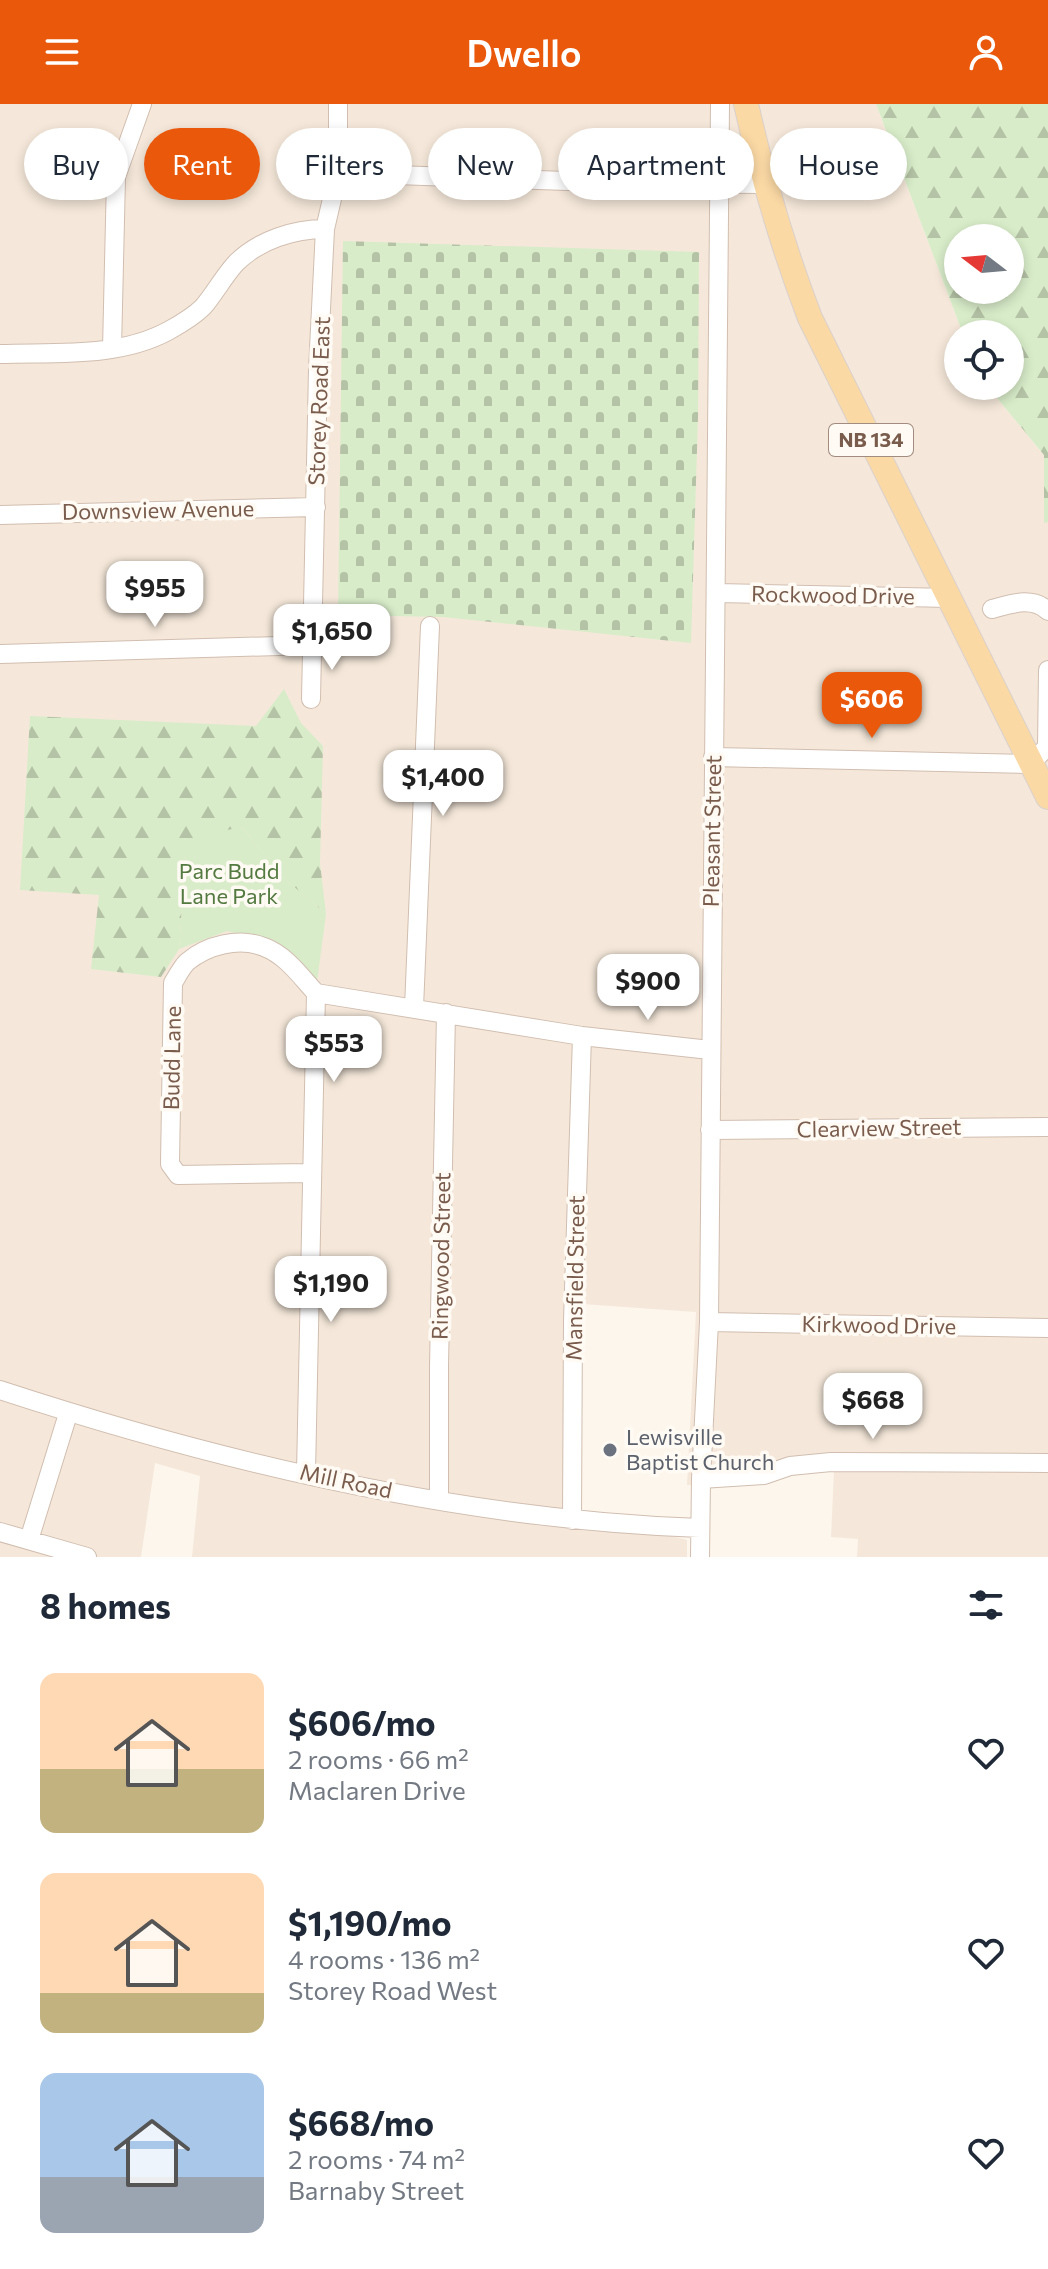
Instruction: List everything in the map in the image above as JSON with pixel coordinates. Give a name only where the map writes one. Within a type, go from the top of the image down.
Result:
[{"type":"main road","name":"NB 134","points":[[746,104],[764,184],[810,318],[1048,797]]},
{"type":"street","name":"Storey Road East","points":[[338,104],[338,128]]},
{"type":"street","name":"Pleasant Street","points":[[720,104],[720,128]]},
{"type":"street","points":[[112,349],[116,177],[140,105]]},
{"type":"street","points":[[412,175],[558,179]]},
{"type":"street","points":[[754,184],[764,184]]},
{"type":"street","name":"Storey Road East","points":[[311,699],[318,369],[325,229],[332,200]]},
{"type":"street","name":"Pleasant Street","points":[[700,1557],[709,1322],[719,200]]},
{"type":"street","points":[[0,354],[112,349],[139,344],[168,331],[201,309],[237,262],[275,237],[325,229]]},
{"type":"street","name":"Downsview Avenue","points":[[0,515],[316,507]]},
{"type":"street","name":"Rockwood Drive","points":[[717,593],[950,598]]},
{"type":"street","points":[[992,609],[1020,602],[1040,604],[1048,611]]},
{"type":"street","points":[[414,1008],[430,626]]},
{"type":"street","points":[[0,654],[312,645]]},
{"type":"street","points":[[713,757],[1030,764],[1047,747],[1048,670]]},
{"type":"street","name":"Budd Lane","points":[[311,1173],[178,1175],[170,1164],[173,983],[186,963],[210,947],[237,942],[265,947],[290,964],[316,993]]},
{"type":"street","points":[[306,1473],[316,993],[582,1036],[710,1050]]},
{"type":"street","name":"Ringwood Street","points":[[439,1499],[446,1013]]},
{"type":"street","name":"Mansfield Street","points":[[572,1520],[573,1321],[582,1036]]},
{"type":"street","name":"Clearview Street","points":[[710,1130],[1048,1127]]},
{"type":"street","name":"Kirkwood Drive","points":[[709,1322],[1048,1328]]},
{"type":"street","name":"Mill Road","points":[[0,1390],[68,1414],[192,1449],[306,1473],[439,1499],[572,1520],[700,1528]]},
{"type":"street","points":[[29,1540],[68,1414]]},
{"type":"street","points":[[701,1479],[764,1475],[790,1466],[831,1462],[1048,1463]]},
{"type":"street","points":[[0,1532],[87,1557]]},
{"type":"shaded area","points":[[0,104],[876,104],[885,128],[770,128],[770,200],[907,200],[907,186],[944,284],[944,304],[952,304],[958,320],[944,320],[944,400],[999,400],[1044,455],[1044,522],[1048,522],[1048,1557],[857,1557],[858,1539],[831,1537],[834,1470],[765,1482],[687,1485],[696,1312],[582,1304],[579,1511],[687,1540],[687,1557],[192,1557],[200,1476],[155,1463],[141,1557],[0,1557]]},
{"type":"green space","points":[[876,104],[1048,104],[1048,522],[1044,523],[1044,455],[999,400],[1024,400],[1024,320],[958,320],[952,304],[1024,304],[1024,224],[944,224],[944,284],[907,186],[907,128],[885,128]]},
{"type":"green space","points":[[343,241],[699,252],[691,643],[443,617],[338,615]]},
{"type":"green space","points":[[284,689],[301,723],[323,746],[320,863],[326,914],[280,875],[242,827],[186,854],[179,949],[161,977],[91,969],[99,895],[20,890],[30,716],[256,726]]},
{"type":"green space","name":"Parc Budd Lane Park","points":[[242,827],[280,875],[326,914],[317,982],[270,941],[227,931],[179,949],[186,854],[208,834]]},
{"type":"place","name":"Lewisville Baptist Church","points":[[610,1450]]}]
